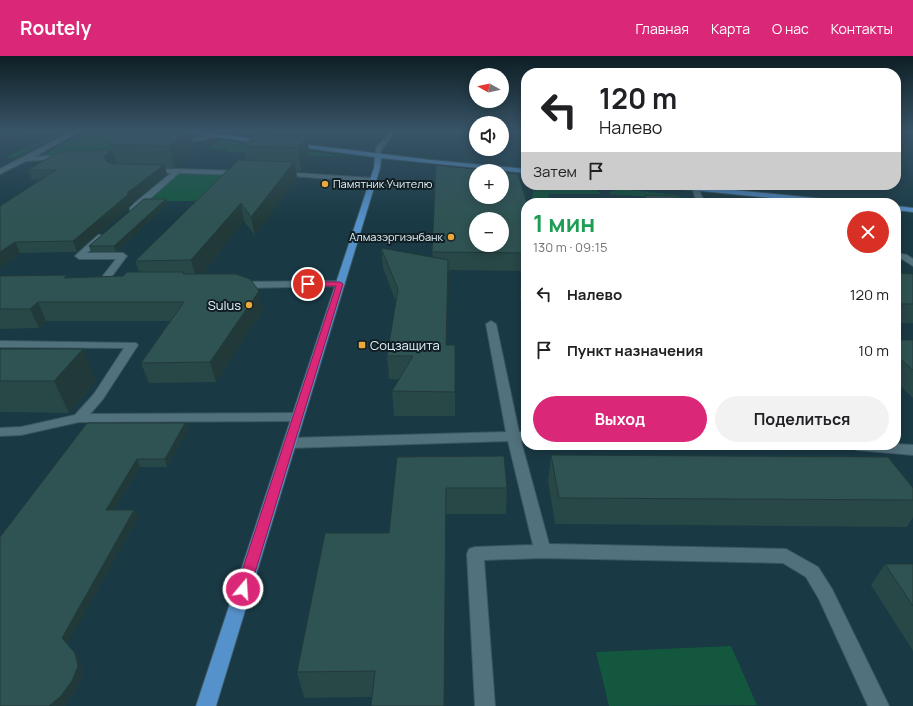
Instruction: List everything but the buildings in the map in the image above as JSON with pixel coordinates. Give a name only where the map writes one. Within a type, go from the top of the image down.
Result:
[{"type":"main road","points":[[206,706],[377,168],[378,161]]},
{"type":"main road","points":[[427,161],[521,171]]},
{"type":"main road","points":[[715,190],[794,198]]},
{"type":"main road","points":[[901,209],[913,210]]},
{"type":"street","points":[[0,172],[21,161]]},
{"type":"street","points":[[0,164],[16,164]]},
{"type":"street","points":[[140,171],[250,173]]},
{"type":"street","points":[[125,216],[177,171]]},
{"type":"street","points":[[273,174],[373,180]]},
{"type":"street","points":[[108,231],[79,256],[123,256],[96,286],[116,286]]},
{"type":"street","points":[[901,257],[913,263]]},
{"type":"street","points":[[228,285],[340,284]]},
{"type":"street","points":[[290,443],[520,436],[491,324]]},
{"type":"street","points":[[0,344],[132,345],[99,396],[79,418]]},
{"type":"street","points":[[0,432],[21,431],[79,418],[298,417]]},
{"type":"street","points":[[901,449],[913,450]]},
{"type":"street","points":[[523,450],[543,551]]},
{"type":"street","points":[[485,706],[475,554],[543,551],[786,556],[812,572],[826,594],[879,706]]},
{"type":"green space","points":[[179,174],[227,175],[199,201],[147,201]]},
{"type":"green space","points":[[537,190],[596,190],[601,194],[548,194],[549,198],[532,198],[533,192]]},
{"type":"green space","points":[[632,190],[676,195],[683,198],[610,194],[609,192]]},
{"type":"green space","points":[[731,646],[757,705],[609,706],[596,652]]},
{"type":"place","name":"Памятник Учителю","points":[[325,184]]},
{"type":"place","name":"Алмазэргиэнбанк","points":[[451,237]]},
{"type":"place","name":"Sulus","points":[[249,305]]},
{"type":"place","name":"Соцзащита","points":[[362,345]]},
{"type":"route","points":[[243,589],[340,284],[308,284]]}]
